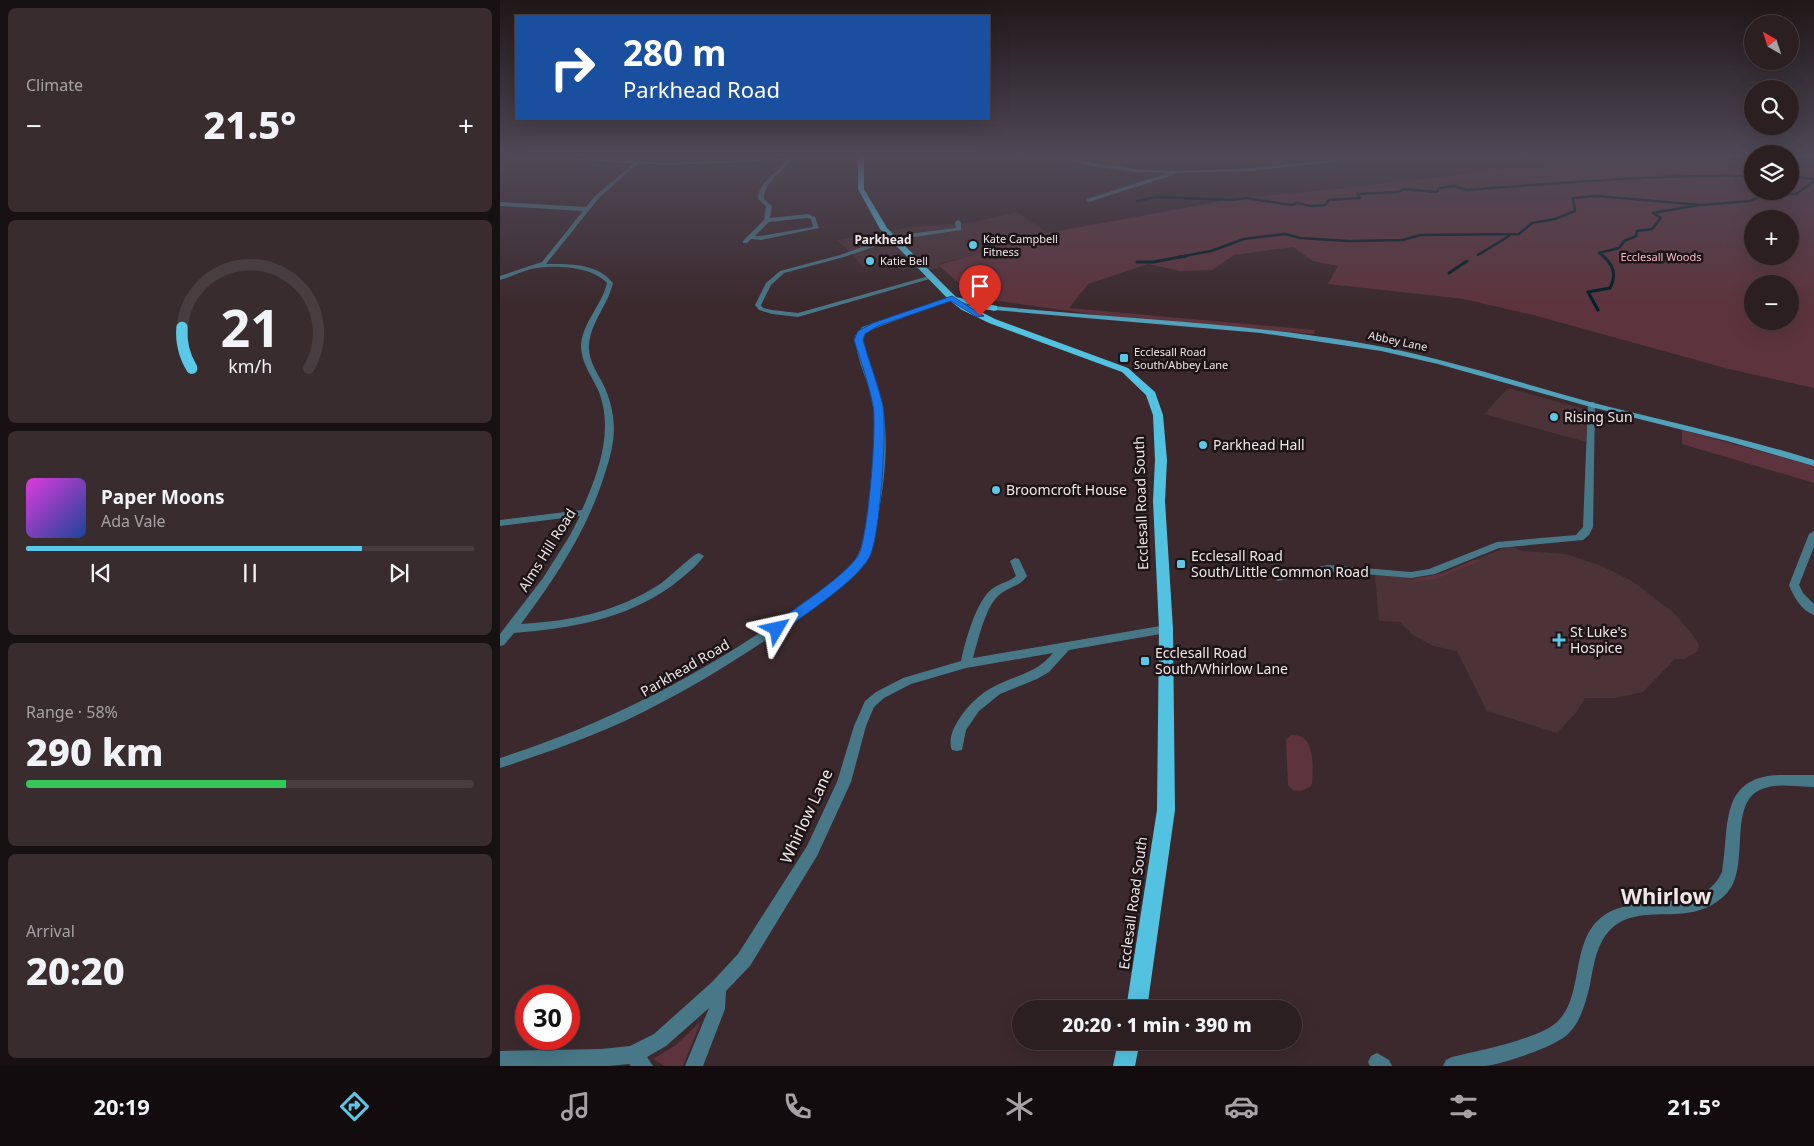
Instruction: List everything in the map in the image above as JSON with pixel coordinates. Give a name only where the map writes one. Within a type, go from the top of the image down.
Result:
[{"type":"main road","name":"Ecclesall Road South","points":[[871,207],[884,229],[952,298],[966,308],[996,312],[1110,362],[1125,370],[1150,394],[1156,409],[1159,433],[1159,501],[1166,629],[1166,810],[1138,1000]]},
{"type":"main road","points":[[952,298],[996,312]]},
{"type":"main road","name":"Abbey Lane","points":[[966,308],[996,312],[1248,331],[1351,343],[1443,363],[1591,404],[1730,438],[1814,463]]},
{"type":"main road","points":[[1124,1066],[1127,1050]]},
{"type":"street","points":[[530,207],[565,210],[587,209]]},
{"type":"street","points":[[500,278],[538,266],[548,259],[589,207]]},
{"type":"street","points":[[745,242],[767,220],[768,207]]},
{"type":"street","points":[[752,237],[761,238],[816,228],[813,218],[808,216],[767,220]]},
{"type":"street","points":[[931,277],[798,315],[785,314],[758,307],[768,284],[782,272],[842,256],[893,238],[958,229],[958,222]]},
{"type":"street","name":"Alms Hill Road","points":[[500,642],[560,559],[587,512],[599,480],[610,430],[608,409],[600,386],[586,360],[585,345],[590,324],[609,292],[610,283],[606,277],[590,269],[538,266]]},
{"type":"street","name":"Parkhead Road","points":[[500,763],[578,736],[634,713],[688,685],[777,629],[860,564],[867,546],[872,514],[881,428],[878,406],[859,336],[865,329],[952,298]]},
{"type":"street","points":[[1278,578],[1328,568],[1410,575],[1431,572],[1497,545],[1579,538],[1588,527],[1591,404]]},
{"type":"street","points":[[500,523],[587,512]]},
{"type":"street","points":[[1814,534],[1794,585],[1798,595],[1814,611]]},
{"type":"street","points":[[511,629],[569,624],[603,615],[653,592],[692,565],[699,556]]},
{"type":"street","points":[[966,664],[973,635],[988,602],[995,592],[1018,582],[1022,576],[1015,561]]},
{"type":"street","name":"Whirlow Lane","points":[[500,1060],[601,1058],[638,1061],[718,988],[744,960],[812,851],[844,782],[860,726],[869,704],[880,695],[907,681],[966,664],[1166,629]]},
{"type":"street","points":[[957,746],[956,739],[966,717],[996,691],[1032,677],[1046,668],[1064,648]]},
{"type":"street","points":[[1452,1066],[1544,1039],[1562,1029],[1578,1005],[1588,955],[1597,933],[1610,920],[1627,912],[1692,904],[1712,897],[1726,882],[1731,869],[1734,859],[1735,814],[1742,798],[1755,785],[1777,780],[1814,781]]},
{"type":"street","points":[[694,1066],[717,1009],[718,988]]},
{"type":"shaded area","points":[[1017,212],[1048,233],[1039,239],[942,263],[938,265],[939,268],[925,271],[909,254],[862,267],[852,253],[836,240],[914,227],[974,222]]},
{"type":"shaded area","points":[[1508,388],[1588,410],[1586,442],[1484,414]]},
{"type":"shaded area","name":"St Luke's Hospice","points":[[1510,546],[1523,551],[1566,554],[1602,566],[1632,581],[1673,612],[1693,635],[1699,645],[1698,651],[1685,659],[1675,659],[1643,692],[1616,698],[1585,698],[1576,713],[1557,733],[1487,711],[1457,651],[1433,646],[1413,635],[1400,622],[1379,621],[1375,575],[1417,578],[1436,575]]},
{"type":"green space","name":"Ecclesall Woods","points":[[1191,207],[1814,207],[1814,388],[1729,369],[1533,315],[1464,299],[1328,284],[1338,266],[1313,261],[1293,247],[1234,255],[1212,270],[1180,271],[1148,264],[1088,284],[1069,308],[1315,330],[1314,334],[1119,318],[976,298],[938,265],[988,251],[990,248],[1039,239],[1048,233]]},
{"type":"green space","points":[[1682,430],[1814,466],[1814,483],[1682,444]]},
{"type":"green space","points":[[1473,560],[1483,560],[1436,579],[1411,582],[1417,578],[1445,573]]},
{"type":"green space","points":[[1291,735],[1305,739],[1311,752],[1312,784],[1301,791],[1293,790],[1288,785],[1286,740]]},
{"type":"green space","points":[[701,1021],[683,1066],[665,1066],[653,1059],[676,1045]]},
{"type":"waterway","points":[[1179,257],[1211,251],[1244,239],[1285,234],[1300,238],[1349,241],[1402,240],[1421,235],[1519,234],[1532,223],[1555,219],[1575,211],[1574,207]]},
{"type":"waterway","points":[[1605,257],[1599,253],[1619,248],[1624,241],[1636,236],[1637,231],[1652,229],[1661,218],[1653,213],[1689,207]]},
{"type":"waterway","points":[[1478,255],[1509,236]]},
{"type":"waterway","points":[[1137,262],[1153,262],[1186,256]]},
{"type":"waterway","points":[[1598,310],[1588,292],[1610,288],[1614,275],[1610,263],[1603,256]]},
{"type":"waterway","points":[[1449,273],[1467,261]]},
{"type":"place","name":"Kate Campbell Fitness","points":[[973,245]]},
{"type":"place","name":"Katie Bell","points":[[870,261]]},
{"type":"place","name":"Ecclesall Road South/Abbey Lane","points":[[1124,358]]},
{"type":"place","name":"Rising Sun","points":[[1554,417]]},
{"type":"place","name":"Parkhead Hall","points":[[1203,445]]},
{"type":"place","name":"Broomcroft House","points":[[996,490]]},
{"type":"place","name":"Ecclesall Road South/Little Common Road","points":[[1181,564]]},
{"type":"place","name":"St Luke's Hospice","points":[[1559,640]]},
{"type":"place","name":"Ecclesall Road South/Whirlow Lane","points":[[1145,661]]},
{"type":"district","name":"Parkhead","points":[[883,240]]},
{"type":"district","name":"Whirlow","points":[[1666,896]]},
{"type":"route","points":[[777,629],[860,564],[867,546],[879,459],[881,428],[878,406],[858,340],[859,336],[865,329],[952,298],[980,316]]}]
